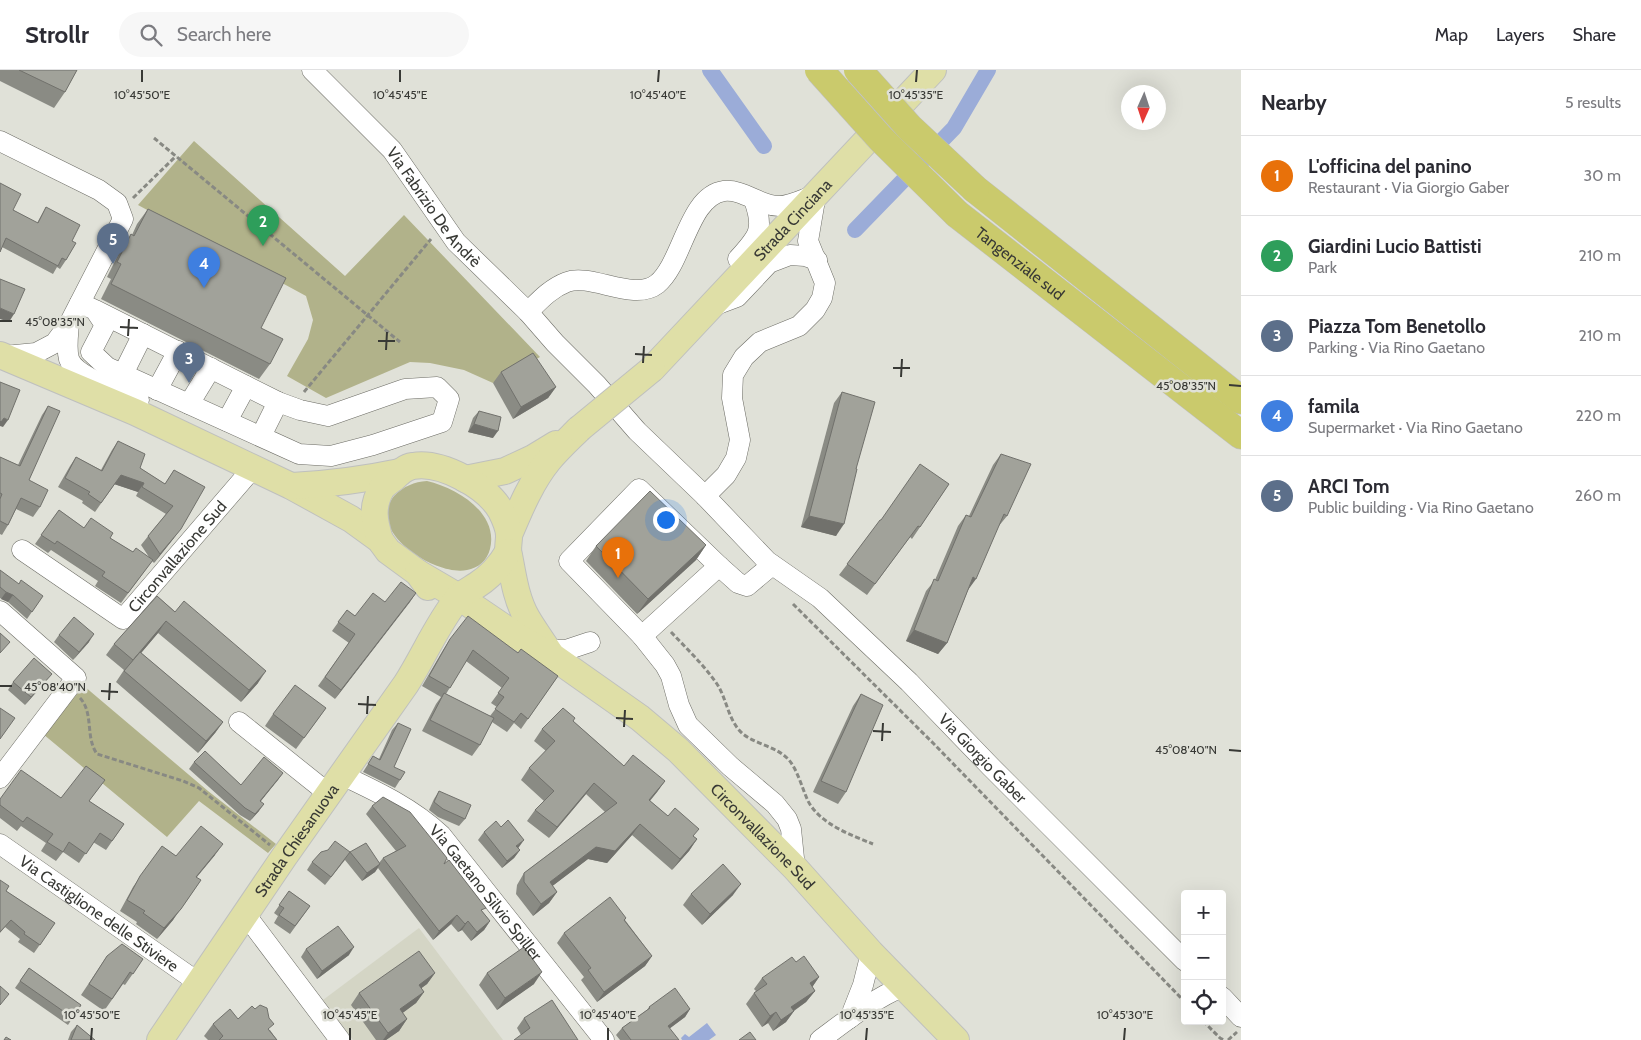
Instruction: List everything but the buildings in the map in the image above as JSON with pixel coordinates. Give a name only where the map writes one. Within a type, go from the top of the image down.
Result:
[{"type":"highway","name":"Tangenziale sud","points":[[819,70],[881,139],[956,214],[1241,436]]},
{"type":"highway","name":"Tangenziale sud","points":[[858,70],[909,127],[975,189],[1241,400]]},
{"type":"main road","name":"Strada Cinciana","points":[[579,429],[652,369],[933,70]]},
{"type":"main road","name":"Circonvallazione Sud","points":[[2,356],[135,412],[291,486],[351,520],[380,540]]},
{"type":"main road","points":[[465,479],[505,470],[523,463],[579,429]]},
{"type":"main road","points":[[432,638],[459,597],[499,567],[530,488],[549,460],[579,429]]},
{"type":"main road","name":"Circonvallazione Sud","points":[[432,638],[435,625],[432,593],[418,573],[388,551],[380,540],[374,521],[375,505],[383,487],[410,466],[424,465],[441,468],[465,479],[486,493],[499,508],[506,521],[514,583],[526,616],[550,653]]},
{"type":"main road","name":"Circonvallazione Sud","points":[[291,486],[350,482],[400,472]]},
{"type":"main road","points":[[418,573],[459,597]]},
{"type":"main road","name":"Circonvallazione Sud","points":[[459,597],[518,637],[550,653],[640,718],[678,750],[794,868],[871,953],[956,1040]]},
{"type":"main road","name":"Strada Chiesanuova","points":[[160,1040],[284,857],[420,662],[432,638]]},
{"type":"street","name":"Via Fabrizio De Andrè","points":[[312,70],[392,150],[456,242],[528,312],[555,343],[597,385],[637,431],[677,469]]},
{"type":"street","points":[[0,141],[99,190],[117,202],[123,219],[88,306],[69,324],[54,343],[50,354],[51,377]]},
{"type":"street","points":[[528,312],[548,292],[569,281],[635,290],[655,285],[668,272],[699,209],[708,198],[724,191],[743,193],[754,200],[779,206],[816,194]]},
{"type":"street","points":[[705,496],[726,474],[736,458],[740,440],[732,398],[733,374],[744,357],[760,342],[799,326],[816,310],[822,298],[825,283],[808,241],[816,194]]},
{"type":"street","points":[[711,306],[717,282],[756,241],[760,217],[754,200]]},
{"type":"street","points":[[711,306],[738,297],[769,263],[790,255],[805,256],[817,260]]},
{"type":"street","points":[[88,306],[278,402],[300,410],[328,416],[405,389],[437,387],[449,399],[442,422],[373,445],[331,456],[299,454],[107,367],[91,352],[105,325],[88,306]]},
{"type":"street","points":[[69,324],[68,356],[70,362],[79,373],[163,411],[184,436]]},
{"type":"street","points":[[123,374],[144,334]]},
{"type":"street","points":[[2,356],[36,354],[54,343]]},
{"type":"street","points":[[158,390],[178,351]]},
{"type":"street","points":[[189,404],[211,368]]},
{"type":"street","points":[[226,421],[246,386]]},
{"type":"street","points":[[261,436],[278,402]]},
{"type":"street","name":"Circonvallazione Sud","points":[[22,550],[123,619],[252,468]]},
{"type":"street","name":"Via Giorgio Gaber","points":[[677,469],[767,561],[820,598],[909,682],[1181,957]]},
{"type":"street","points":[[772,565],[748,586],[738,583],[639,489],[569,561],[647,643],[665,665],[671,676],[679,705],[688,725],[730,766],[774,804],[787,819],[791,829],[794,868]]},
{"type":"street","points":[[647,643],[660,620],[719,566]]},
{"type":"street","points":[[0,612],[76,678],[0,778]]},
{"type":"street","points":[[550,653],[590,642]]},
{"type":"street","name":"Via Gaetano Silvio Spiller","points":[[239,722],[335,785],[395,801],[421,818],[441,835],[604,1040]]},
{"type":"street","name":"Via Castiglione delle Stiviere","points":[[2,849],[198,983]]},
{"type":"street","points":[[245,914],[340,1040]]},
{"type":"street","points":[[850,1018],[863,986],[871,953]]},
{"type":"street","points":[[820,1040],[874,1001],[904,986]]},
{"type":"street","points":[[1226,1001],[1241,1017]]},
{"type":"path","points":[[154,138],[400,342]]},
{"type":"path","points":[[120,210],[176,156]]},
{"type":"path","points":[[304,392],[431,239]]},
{"type":"path","points":[[793,604],[934,744],[1181,998]]},
{"type":"path","points":[[660,620],[717,684],[724,696],[734,723],[742,733],[783,753],[791,762],[809,803],[819,814],[832,825],[873,844]]},
{"type":"path","points":[[67,690],[85,704],[91,744],[97,754],[199,788],[284,857]]},
{"type":"path","points":[[1207,1025],[1224,1040]]},
{"type":"shaded area","points":[[419,928],[503,1040],[353,1040],[323,1000]]},
{"type":"green space","points":[[194,141],[345,276],[404,215],[540,357],[493,383],[464,370],[430,363],[410,362],[326,398],[287,376],[308,339],[313,320],[306,296],[138,205]]},
{"type":"green space","points":[[427,481],[439,484],[462,496],[473,504],[488,524],[491,536],[489,553],[475,568],[454,570],[422,559],[396,537],[388,523],[387,510],[394,496],[409,485]]},
{"type":"green space","points":[[84,686],[208,791],[276,844],[268,853],[199,801],[167,837],[43,734]]},
{"type":"water","points":[[707,1023],[716,1035],[709,1040],[682,1040],[681,1038],[685,1034],[689,1037]]},
{"type":"waterway","points":[[710,70],[764,146]]},
{"type":"waterway","points":[[855,230],[954,128],[988,70]]},
{"type":"place","name":"Giardini Lucio Battisti","points":[[263,246]]},
{"type":"place","name":"ARCI Tom","points":[[113,264]]},
{"type":"place","name":"famila","points":[[204,288]]},
{"type":"place","name":"Piazza Tom Benetollo","points":[[189,383]]},
{"type":"place","name":"L'officina del panino","points":[[618,578]]}]
